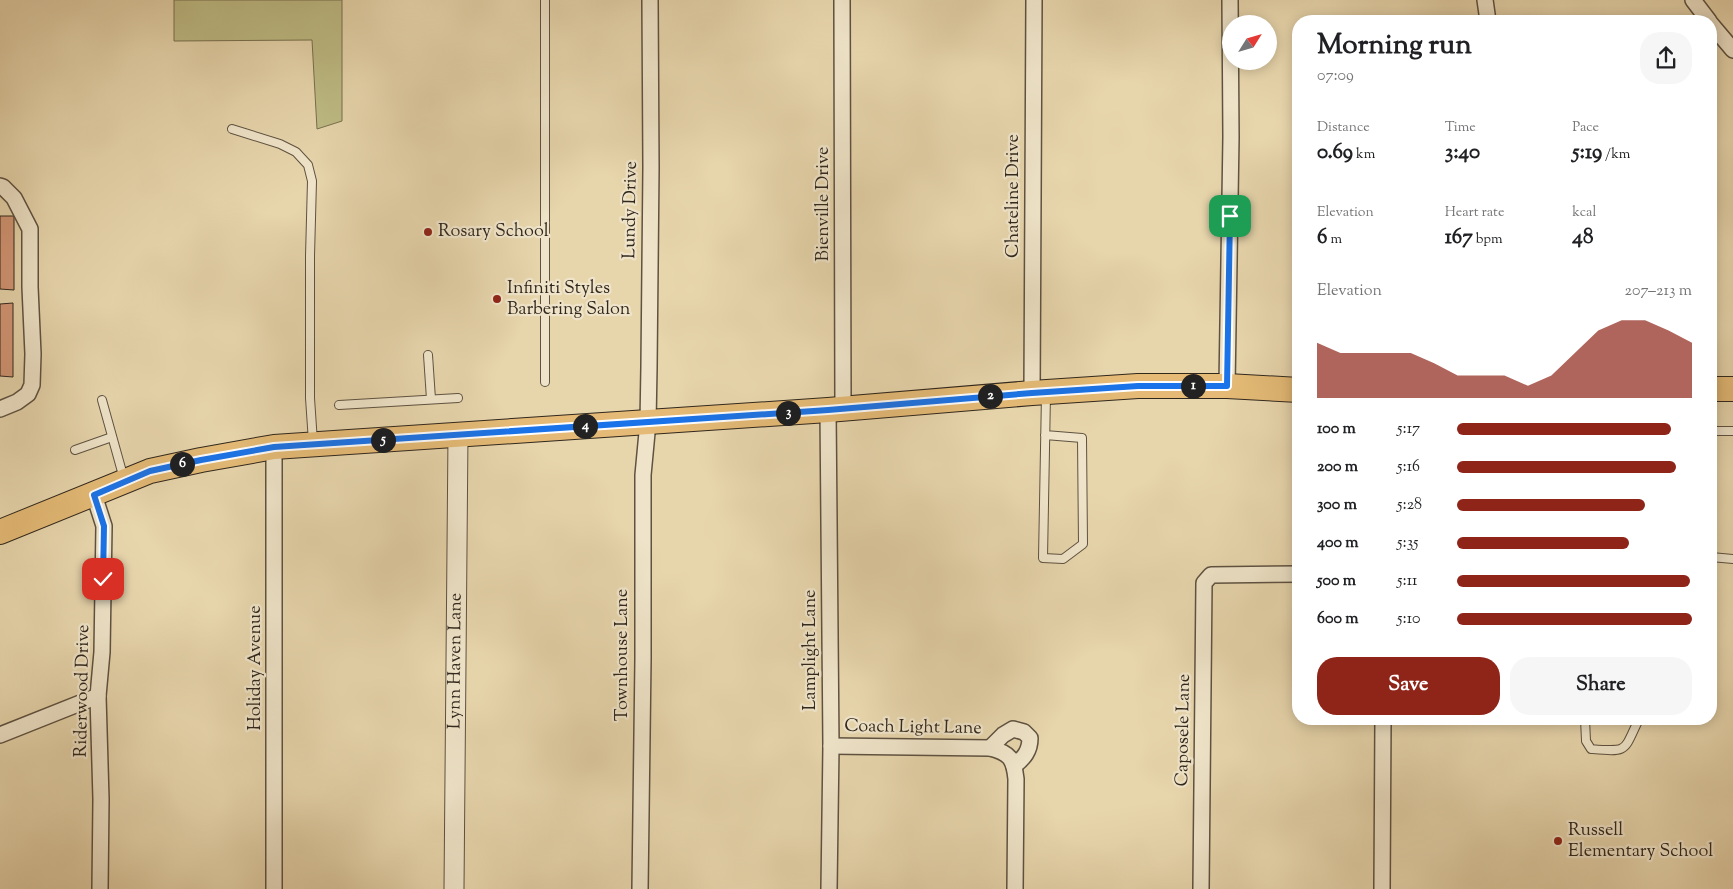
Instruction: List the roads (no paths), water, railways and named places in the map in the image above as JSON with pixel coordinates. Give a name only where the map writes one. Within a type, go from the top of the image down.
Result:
[{"type":"main road","points":[[0,532],[150,471],[274,447],[835,409],[1039,392],[1138,386],[1227,386],[1292,390]]},
{"type":"main road","points":[[1717,389],[1733,390]]},
{"type":"street","name":"Lundy Drive","points":[[648,422],[651,168],[650,0]]},
{"type":"street","name":"Bienville Drive","points":[[835,409],[842,0]]},
{"type":"street","name":"Chateline Drive","points":[[1034,0],[1039,392]]},
{"type":"street","points":[[1227,386],[1232,137],[1230,0]]},
{"type":"street","points":[[1485,0],[1487,15]]},
{"type":"street","points":[[1693,0],[1705,15]]},
{"type":"street","points":[[1717,31],[1733,50]]},
{"type":"street","points":[[0,186],[14,198],[30,229],[33,354],[32,385],[28,394],[17,402],[0,409]]},
{"type":"street","name":"Lamplight Lane","points":[[829,889],[835,409]]},
{"type":"street","name":"Townhouse Lane","points":[[640,889],[643,475],[648,422]]},
{"type":"street","name":"Lynn Haven Lane","points":[[454,889],[458,434]]},
{"type":"street","name":"Holiday Avenue","points":[[274,447],[274,889]]},
{"type":"street","name":"Riderwood Drive","points":[[94,495],[104,526],[102,652],[98,696],[101,770],[100,889]]},
{"type":"street","name":"Caposele Lane","points":[[1201,889],[1204,583],[1211,575],[1292,574]]},
{"type":"street","points":[[0,735],[98,696]]},
{"type":"street","points":[[1382,889],[1383,725]]},
{"type":"street","points":[[990,748],[1003,735],[1013,729],[1024,732],[1030,738],[1030,747],[1024,758],[1014,766],[1016,779],[1015,889]]},
{"type":"street","name":"Coach Light Lane","points":[[830,746],[990,748],[1002,751],[1010,758],[1014,766]]},
{"type":"lane","points":[[545,0],[545,382]]},
{"type":"lane","points":[[232,129],[280,144],[296,152],[308,165],[312,181],[310,398],[313,444]]},
{"type":"lane","points":[[428,355],[431,399]]},
{"type":"lane","points":[[1039,392],[1045,435],[1043,558],[1063,559],[1084,544],[1082,438],[1045,435]]},
{"type":"lane","points":[[339,404],[458,398]]},
{"type":"lane","points":[[102,400],[125,481]]},
{"type":"lane","points":[[1717,431],[1733,431]]},
{"type":"lane","points":[[75,450],[112,437]]},
{"type":"lane","points":[[1717,558],[1733,559]]},
{"type":"lane","points":[[1585,725],[1586,741],[1591,749],[1617,751],[1626,747],[1636,725]]},
{"type":"place","name":"Rosary School","points":[[428,232]]},
{"type":"place","name":"Infiniti Styles Barbering Salon","points":[[497,299]]},
{"type":"place","name":"Russell Elementary School","points":[[1558,841]]}]
